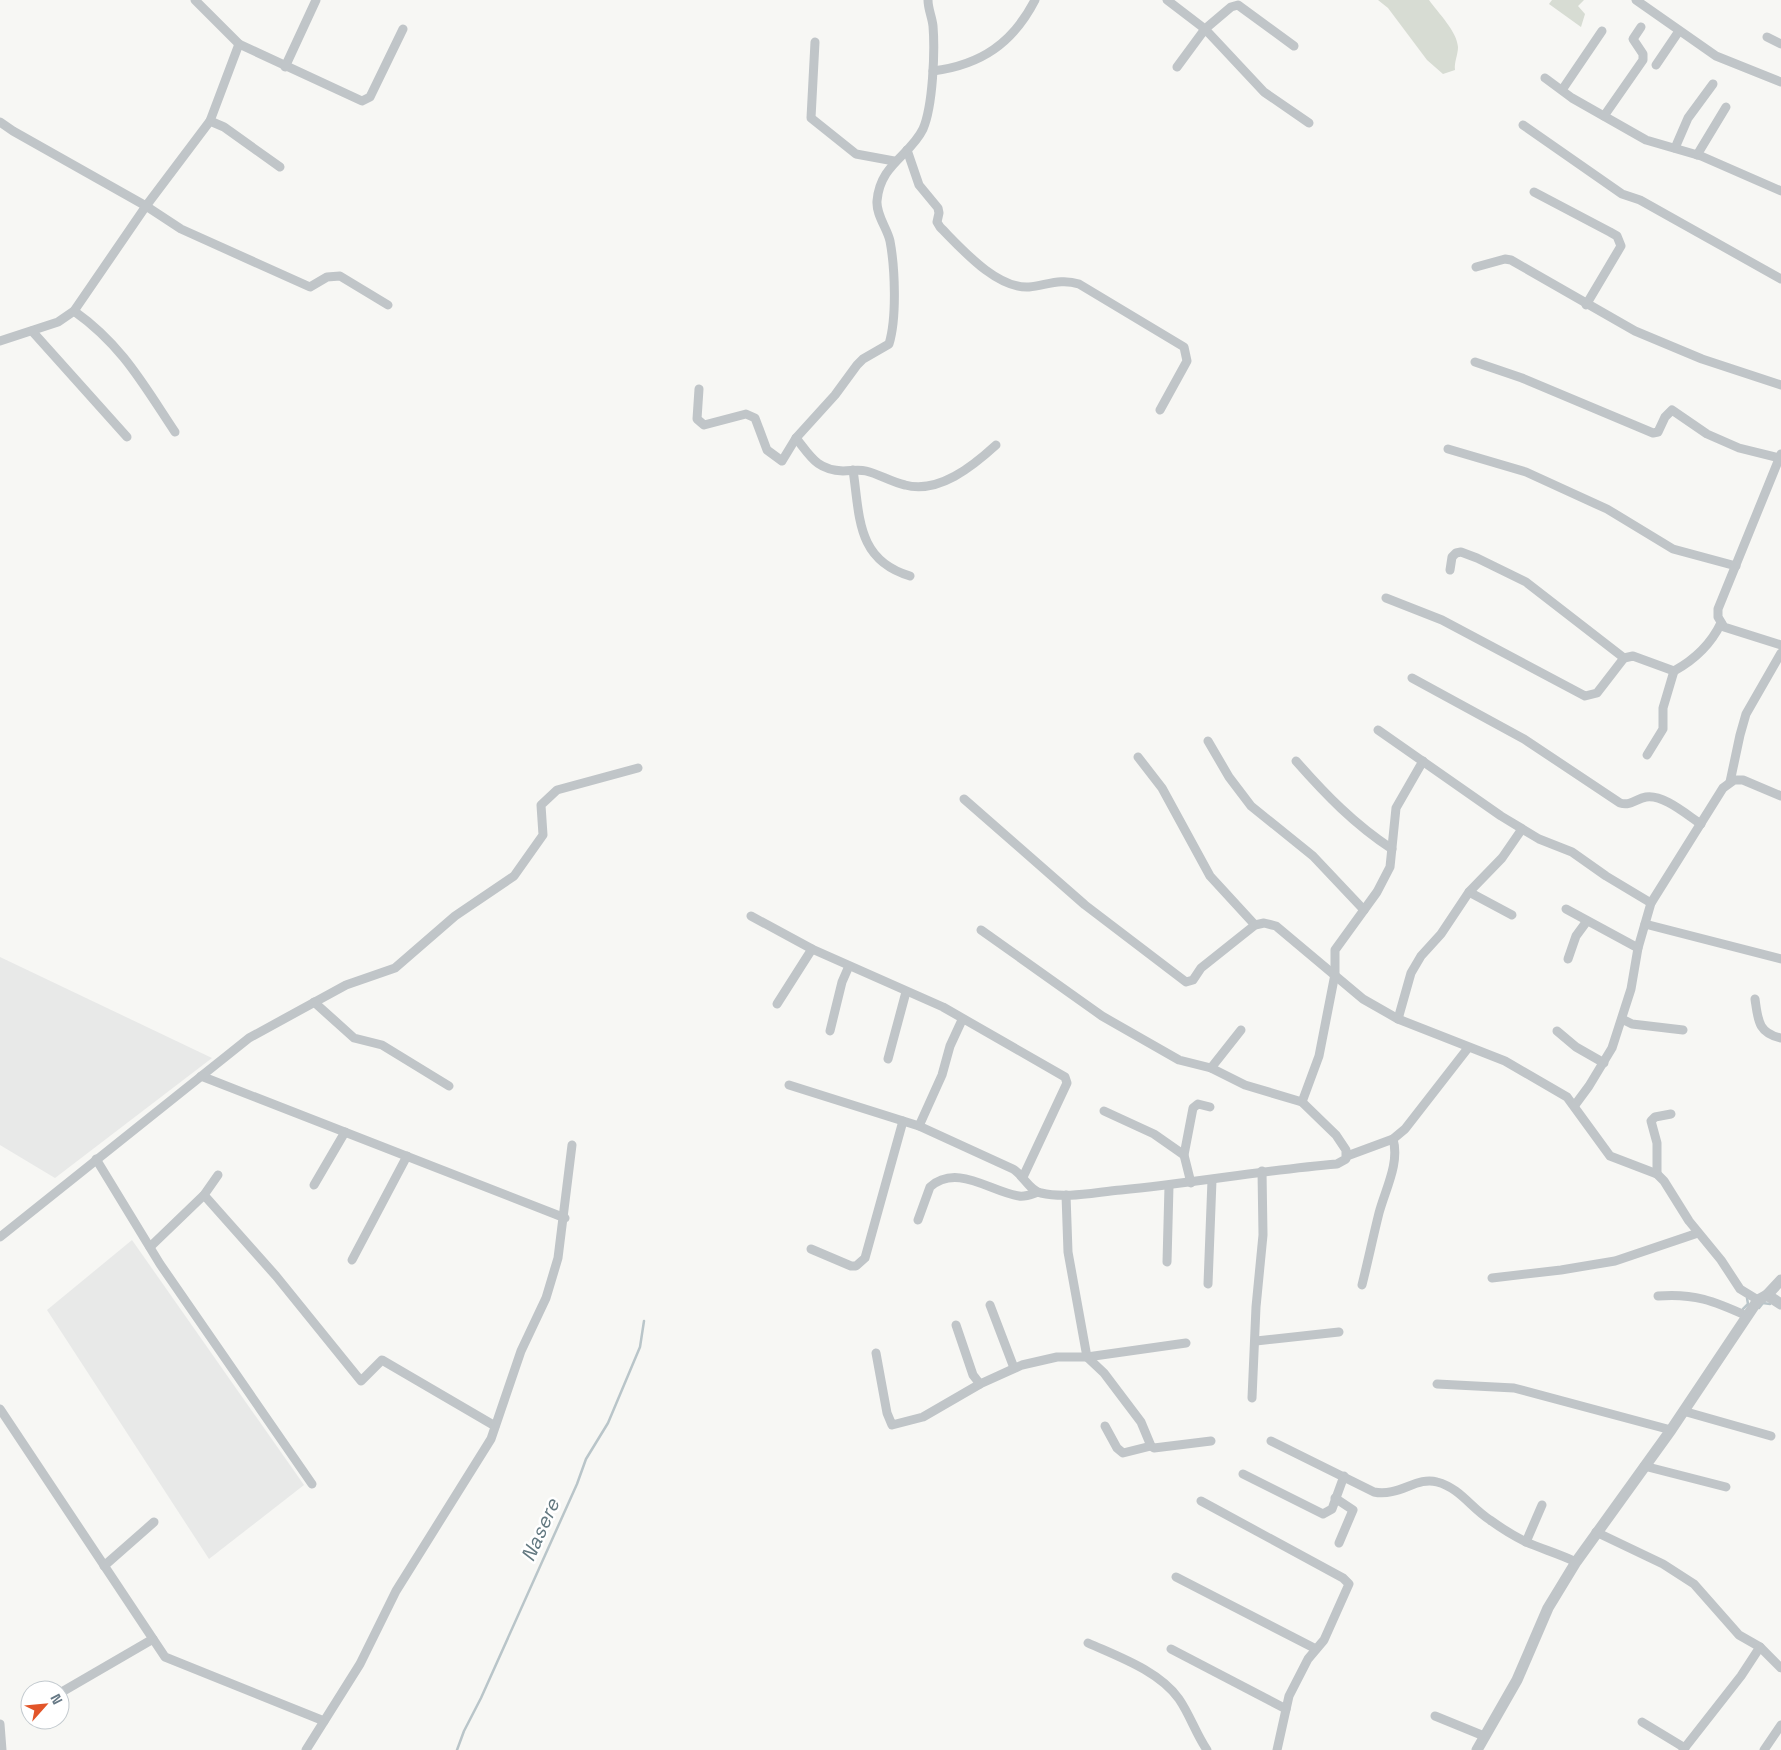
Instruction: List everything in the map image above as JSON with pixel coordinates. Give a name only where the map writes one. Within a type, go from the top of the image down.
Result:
[{"type":"street","points":[[194,0],[239,44],[362,102],[367,100],[403,29]]},
{"type":"street","points":[[285,67],[316,0]]},
{"type":"street","points":[[699,389],[697,419],[704,425],[746,414],[751,415],[755,418],[767,450],[782,461],[796,438],[835,395],[863,358],[889,344],[892,322],[890,240],[878,210],[877,201],[888,169],[907,150],[923,128],[932,71],[933,25],[928,0]]},
{"type":"street","points":[[932,71],[952,69],[1005,43],[1018,29],[1035,0]]},
{"type":"street","points":[[1167,0],[1206,29],[1264,92],[1309,123]]},
{"type":"street","points":[[1636,0],[1727,62],[1781,82]]},
{"type":"street","points":[[1176,67],[1206,29],[1231,7],[1238,5],[1294,46]]},
{"type":"street","points":[[1604,116],[1643,60],[1643,54],[1633,39],[1641,27]]},
{"type":"street","points":[[1562,90],[1602,31]]},
{"type":"street","points":[[1656,65],[1679,31]]},
{"type":"street","points":[[1767,36],[1781,44]]},
{"type":"street","points":[[815,42],[811,118],[856,154],[894,161]]},
{"type":"street","points":[[0,341],[58,322],[74,311],[146,206],[210,121],[239,44]]},
{"type":"street","points":[[1545,78],[1604,116],[1646,140],[1697,155],[1781,191]]},
{"type":"street","points":[[1674,148],[1680,132],[1713,84]]},
{"type":"street","points":[[1697,155],[1726,107]]},
{"type":"street","points":[[210,121],[224,127],[280,166]]},
{"type":"street","points":[[0,122],[146,206],[181,229],[310,287],[327,277],[340,276],[388,305]]},
{"type":"street","points":[[1523,125],[1622,194],[1640,200],[1781,278]]},
{"type":"street","points":[[907,150],[919,185],[939,212],[938,222],[940,227],[985,269],[1021,287],[1060,281],[1079,284],[1184,347],[1187,361],[1160,410]]},
{"type":"street","points":[[1534,192],[1610,232],[1620,241],[1621,246],[1586,305]]},
{"type":"street","points":[[1476,266],[1504,258],[1511,260],[1586,305],[1635,331],[1702,359],[1781,385]]},
{"type":"street","points":[[74,311],[114,344],[137,374],[175,432]]},
{"type":"street","points":[[32,331],[127,437]]},
{"type":"street","points":[[1475,362],[1522,378],[1653,433],[1658,432],[1665,417],[1672,410],[1707,434],[1739,448],[1780,456],[1718,609],[1721,623],[1724,627],[1781,645]]},
{"type":"street","points":[[796,438],[821,468],[834,471],[872,472],[906,486],[924,486],[952,478],[974,464],[996,445]]},
{"type":"street","points":[[1448,449],[1526,472],[1607,509],[1673,548],[1736,566]]},
{"type":"street","points":[[853,470],[859,522],[863,537],[886,566],[910,576]]},
{"type":"street","points":[[1450,570],[1452,557],[1456,553],[1462,552],[1526,582],[1624,658]]},
{"type":"street","points":[[1386,598],[1442,620],[1586,696],[1597,693],[1624,658],[1633,656],[1674,671]]},
{"type":"street","points":[[1647,755],[1663,729],[1663,708],[1674,671],[1688,663],[1714,637],[1721,623]]},
{"type":"street","points":[[1730,782],[1746,714],[1781,653]]},
{"type":"street","points":[[1412,678],[1524,739],[1620,803],[1631,804],[1644,797],[1658,798],[1701,824]]},
{"type":"street","points":[[1378,730],[1539,839],[1572,852],[1650,903]]},
{"type":"street","points":[[1208,741],[1229,777],[1251,806],[1313,856],[1364,910]]},
{"type":"street","points":[[1138,757],[1162,788],[1210,876],[1255,925]]},
{"type":"street","points":[[1296,761],[1331,800],[1354,822],[1392,849]]},
{"type":"street","points":[[1302,1102],[1319,1056],[1335,974],[1335,950],[1364,910],[1390,866],[1396,808],[1423,761]]},
{"type":"street","points":[[0,1237],[249,1038],[346,985],[395,968],[455,916],[514,876],[543,835],[541,805],[557,790],[638,768]]},
{"type":"street","points":[[1575,1105],[1604,1063],[1622,1019],[1631,989],[1638,948],[1650,903],[1723,788],[1734,780],[1743,780],[1781,796]]},
{"type":"street","points":[[964,799],[1078,899],[1186,982],[1193,980],[1201,968],[1255,925],[1264,923],[1276,926],[1363,999],[1398,1020],[1505,1061],[1567,1097],[1575,1105],[1610,1156],[1657,1174],[1664,1181],[1698,1233],[1721,1260],[1740,1289],[1781,1304]]},
{"type":"street","points":[[1398,1020],[1411,973],[1421,956],[1441,934],[1469,892],[1502,858],[1522,828]]},
{"type":"street","points":[[1469,892],[1512,915]]},
{"type":"street","points":[[1566,909],[1638,948]]},
{"type":"street","points":[[751,916],[812,949],[943,1007],[962,1020],[1026,1054],[1067,1079],[1040,1145],[1023,1177]]},
{"type":"street","points":[[1568,960],[1576,936],[1587,921]]},
{"type":"street","points":[[1645,924],[1781,959]]},
{"type":"street","points":[[981,930],[1102,1016],[1179,1060],[1211,1068],[1245,1086],[1302,1102],[1336,1135],[1346,1150],[1347,1156]]},
{"type":"street","points":[[777,1004],[812,949]]},
{"type":"street","points":[[830,1031],[842,982],[850,966]]},
{"type":"street","points":[[888,1059],[906,992]]},
{"type":"street","points":[[1755,999],[1761,1027],[1768,1035],[1781,1038]]},
{"type":"street","points":[[314,1002],[354,1038],[382,1045],[449,1086]]},
{"type":"street","points":[[1622,1019],[1632,1024],[1683,1030]]},
{"type":"street","points":[[919,1126],[942,1074],[950,1046],[962,1020]]},
{"type":"street","points":[[1211,1068],[1241,1030]]},
{"type":"street","points":[[1557,1031],[1576,1047],[1604,1063]]},
{"type":"street","points":[[918,1220],[930,1187],[943,1180],[963,1178],[980,1181],[1020,1196],[1038,1192],[1066,1195],[1169,1186],[1262,1171],[1337,1164],[1343,1162],[1347,1156],[1393,1139],[1405,1129],[1468,1048]]},
{"type":"street","points":[[201,1076],[564,1218]]},
{"type":"street","points":[[789,1085],[919,1126],[1013,1169],[1038,1192]]},
{"type":"street","points":[[1191,1183],[1184,1155],[1193,1108],[1198,1104],[1210,1107]]},
{"type":"street","points":[[1104,1111],[1154,1134],[1184,1155]]},
{"type":"street","points":[[1657,1174],[1657,1143],[1651,1121],[1655,1117],[1671,1114]]},
{"type":"street","points":[[810,1249],[851,1266],[856,1266],[865,1258],[903,1121]]},
{"type":"street","points":[[314,1185],[345,1132]]},
{"type":"street","points":[[1362,1285],[1379,1213],[1395,1160],[1396,1147],[1393,1139]]},
{"type":"street","points":[[306,1750],[360,1664],[396,1591],[491,1440],[521,1351],[546,1298],[558,1258],[572,1146]]},
{"type":"street","points":[[352,1260],[407,1156]]},
{"type":"street","points":[[96,1159],[150,1247],[312,1484]]},
{"type":"street","points":[[1252,1398],[1256,1307],[1263,1235],[1262,1171]]},
{"type":"street","points":[[150,1247],[204,1196],[218,1175]]},
{"type":"street","points":[[1208,1284],[1212,1180]]},
{"type":"street","points":[[1167,1262],[1169,1186]]},
{"type":"street","points":[[1066,1195],[1068,1252],[1087,1357],[1104,1373],[1141,1422],[1151,1446]]},
{"type":"street","points":[[204,1196],[276,1276],[361,1381],[382,1360],[495,1426]]},
{"type":"street","points":[[1492,1278],[1561,1270],[1615,1261],[1698,1233]]},
{"type":"street","points":[[1478,1750],[1484,1736],[1517,1680],[1548,1608],[1576,1562],[1670,1430],[1747,1316],[1781,1280]]},
{"type":"street","points":[[1658,1296],[1680,1294],[1697,1296],[1716,1301],[1747,1316]]},
{"type":"street","points":[[990,1305],[1014,1368]]},
{"type":"street","points":[[956,1325],[973,1375],[980,1384]]},
{"type":"street","points":[[1256,1341],[1340,1332]]},
{"type":"street","points":[[876,1352],[887,1413],[892,1425],[924,1417],[980,1384],[1014,1368],[1057,1357],[1087,1357],[1186,1343]]},
{"type":"street","points":[[1437,1384],[1514,1388],[1670,1430]]},
{"type":"street","points":[[0,1409],[165,1657],[324,1721]]},
{"type":"street","points":[[1683,1411],[1772,1436]]},
{"type":"street","points":[[1105,1426],[1117,1448],[1123,1454],[1151,1446],[1154,1448],[1212,1441]]},
{"type":"street","points":[[1271,1441],[1374,1492],[1386,1494],[1420,1483],[1435,1481],[1446,1485],[1457,1491],[1488,1519],[1526,1542],[1576,1562]]},
{"type":"street","points":[[1644,1466],[1726,1487]]},
{"type":"street","points":[[1243,1474],[1323,1514],[1330,1512],[1344,1476]]},
{"type":"street","points":[[1336,1498],[1353,1510],[1339,1543]]},
{"type":"street","points":[[1202,1501],[1347,1581],[1349,1584],[1324,1640],[1316,1649],[1289,1696],[1277,1750]]},
{"type":"street","points":[[1526,1542],[1542,1505]]},
{"type":"street","points":[[104,1566],[154,1522]]},
{"type":"street","points":[[1596,1532],[1663,1564],[1694,1584],[1739,1634],[1760,1647],[1781,1668]]},
{"type":"street","points":[[1176,1577],[1316,1649]]},
{"type":"street","points":[[70,1687],[153,1639]]},
{"type":"street","points":[[1088,1642],[1137,1666],[1166,1685],[1180,1700],[1207,1750]]},
{"type":"street","points":[[1642,1722],[1684,1749],[1760,1647]]},
{"type":"street","points":[[1171,1649],[1286,1709]]},
{"type":"street","points":[[1435,1716],[1484,1736]]},
{"type":"street","points":[[0,1724],[2,1750]]},
{"type":"street","points":[[1764,1750],[1781,1725]]},
{"type":"shaded area","points":[[1378,0],[1429,0],[1451,29],[1457,41],[1458,50],[1455,70],[1443,74],[1427,60],[1388,8]]},
{"type":"shaded area","points":[[1552,0],[1584,0],[1578,6],[1585,14],[1581,27],[1549,4]]},
{"type":"shaded area","points":[[0,957],[212,1058],[55,1178],[0,1145]]},
{"type":"shaded area","points":[[132,1240],[304,1485],[209,1559],[47,1310]]},
{"type":"waterway","points":[[1743,1309],[1748,1304],[1747,1298]]},
{"type":"waterway","points":[[1759,1308],[1763,1303],[1770,1304]]},
{"type":"waterway","name":"Nasere","points":[[457,1750],[577,1484],[586,1459],[608,1423],[640,1347],[644,1321]]}]
